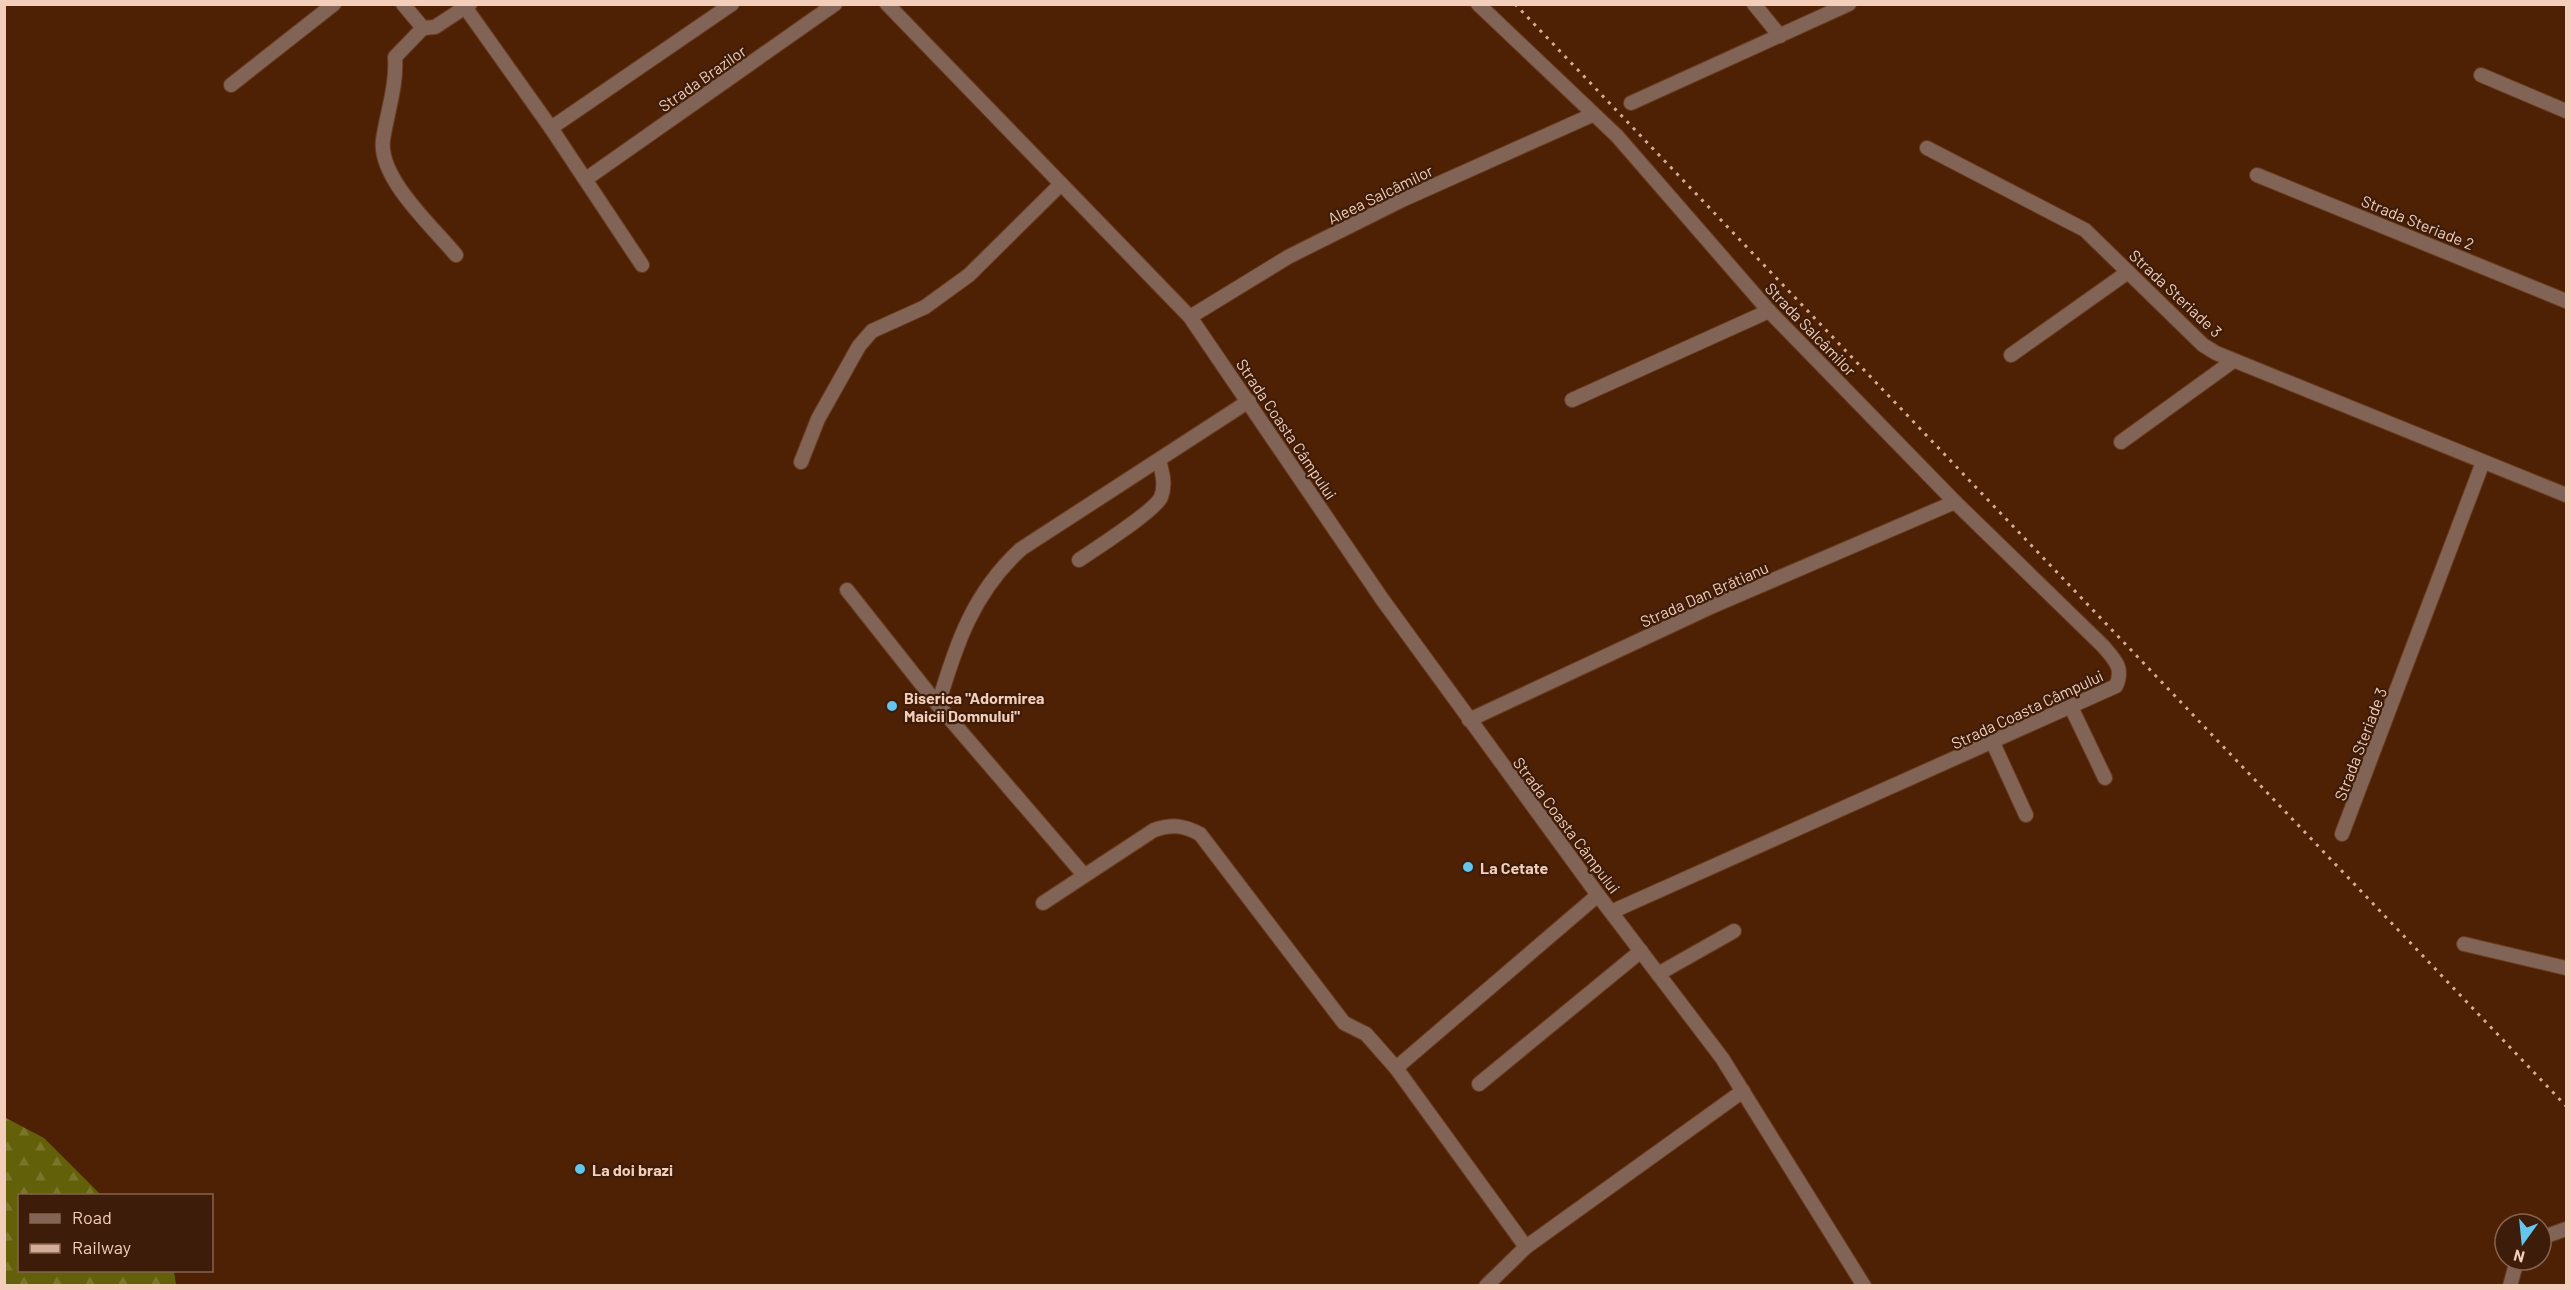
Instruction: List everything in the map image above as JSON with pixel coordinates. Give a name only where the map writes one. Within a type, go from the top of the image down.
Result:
[{"type":"street","points":[[231,84],[334,4]]},
{"type":"street","points":[[403,4],[423,28]]},
{"type":"street","points":[[551,128],[732,4]]},
{"type":"street","name":"Strada Brazilor","points":[[586,179],[835,4]]},
{"type":"street","name":"Strada Coasta Câmpului","points":[[887,4],[1190,317],[1365,575],[1469,720],[1722,1058],[1864,1286]]},
{"type":"street","name":"Strada Salcâmilor","points":[[1478,4],[1593,116],[1617,136],[1769,311],[1955,502],[2103,646],[2118,665],[2121,675]]},
{"type":"street","points":[[1754,4],[1780,36]]},
{"type":"street","points":[[1631,103],[1849,4]]},
{"type":"street","points":[[456,255],[387,170],[383,142],[395,82],[395,57],[423,28],[435,27],[467,6],[642,265]]},
{"type":"street","points":[[2481,75],[2566,111]]},
{"type":"street","name":"Aleea Salcâmilor","points":[[1190,317],[1288,257],[1392,205],[1593,116]]},
{"type":"street","name":"Strada Steriade 3","points":[[1927,148],[2085,230],[2203,345],[2234,361],[2566,495]]},
{"type":"street","name":"Strada Steriade 2","points":[[2257,175],[2566,301]]},
{"type":"street","points":[[801,462],[818,419],[858,346],[872,332],[925,307],[969,275],[1061,184]]},
{"type":"street","points":[[2011,355],[2128,272]]},
{"type":"street","points":[[1572,400],[1769,311]]},
{"type":"street","points":[[2121,442],[2234,361]]},
{"type":"street","points":[[938,705],[957,642],[980,597],[1000,569],[1021,549],[1249,401]]},
{"type":"street","points":[[1079,560],[1146,512],[1161,498],[1164,481],[1159,460]]},
{"type":"street","name":"Strada Steriade 3","points":[[2342,834],[2483,462]]},
{"type":"street","name":"Strada Dan Brătianu","points":[[1469,720],[1713,606],[1955,502]]},
{"type":"street","points":[[847,590],[938,705],[1084,875]]},
{"type":"street","name":"Strada Coasta Câmpului","points":[[1611,912],[2071,707],[2116,686],[2121,675]]},
{"type":"street","points":[[2071,707],[2105,778]]},
{"type":"street","points":[[1993,743],[2026,815]]},
{"type":"street","points":[[1043,903],[1154,830],[1170,824],[1185,826],[1200,834],[1344,1023],[1366,1034],[1396,1068],[1526,1247]]},
{"type":"street","points":[[1396,1068],[1598,895]]},
{"type":"street","points":[[1658,974],[1734,931]]},
{"type":"street","points":[[2464,944],[2566,968]]},
{"type":"street","points":[[1479,1084],[1641,951]]},
{"type":"street","points":[[1486,1286],[1526,1247],[1743,1091]]},
{"type":"green space","points":[[4,1117],[44,1138],[100,1194],[18,1194],[18,1272],[174,1272],[176,1285],[5,1285]]},
{"type":"railway","points":[[1515,4],[2566,1106]]},
{"type":"place","name":"Biserica \"Adormirea Maicii Domnului\"","points":[[892,706]]},
{"type":"place","name":"La Cetate","points":[[1468,867]]},
{"type":"place","name":"La doi brazi","points":[[580,1169]]}]
